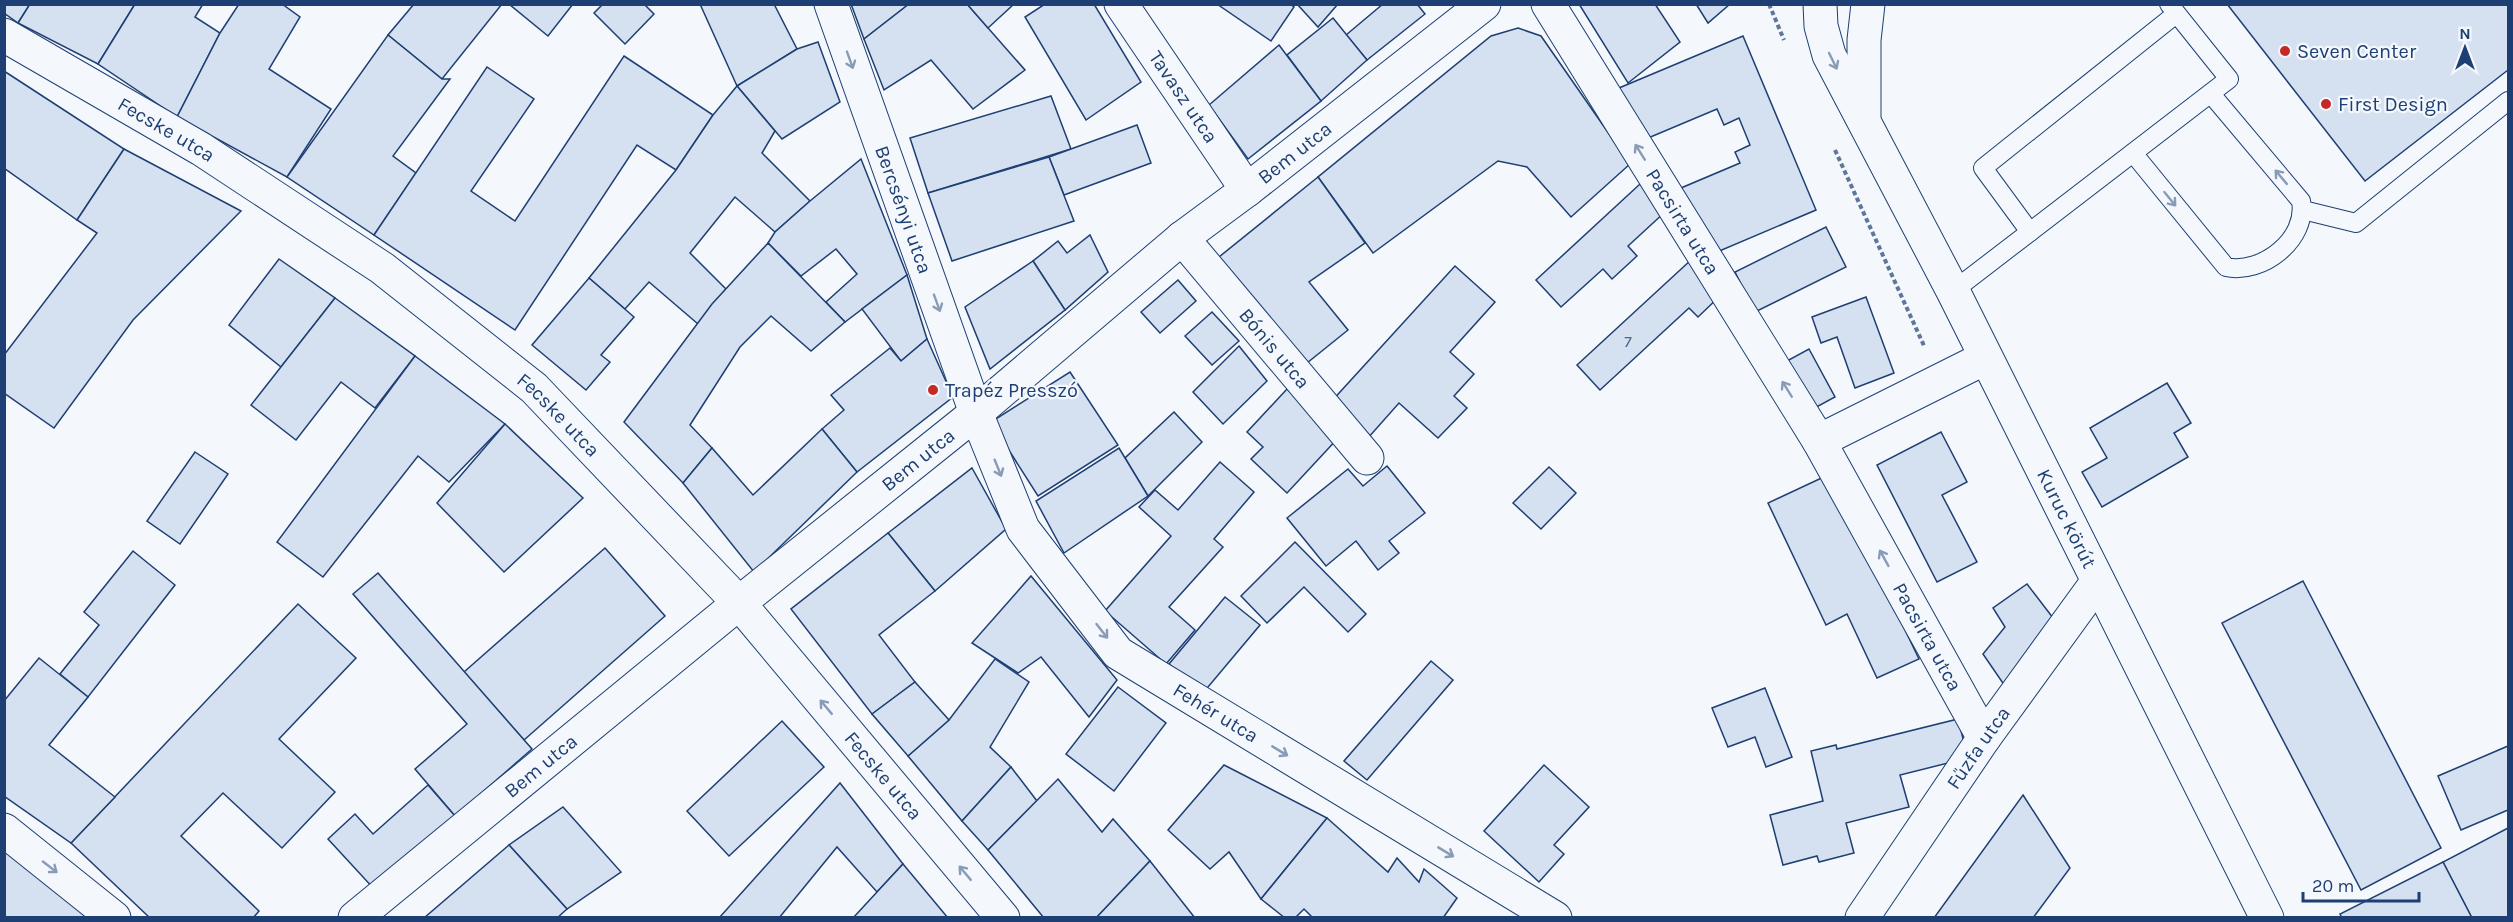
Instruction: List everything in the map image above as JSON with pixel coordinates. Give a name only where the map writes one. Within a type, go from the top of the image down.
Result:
[{"type":"street","name":"Bercsényi utca","points":[[831,4],[976,413]]},
{"type":"street","name":"Tavasz utca","points":[[1121,4],[1247,190]]},
{"type":"street","name":"Bem utca","points":[[355,918],[739,603],[976,413],[1182,238],[1247,190],[1484,4]]},
{"type":"street","name":"Pacsirta utca","points":[[1548,4],[1819,441],[1984,738]]},
{"type":"street","name":"Kuruc körút","points":[[1820,4],[1821,26],[1829,55],[1953,291],[2267,918]]},
{"type":"street","name":"Kuruc körút","points":[[1864,120],[1864,40],[1868,4]]},
{"type":"street","name":"Fecske utca","points":[[4,35],[201,149],[382,268],[534,388],[739,603],[1003,918]]},
{"type":"street","name":"Bónis utca","points":[[1182,238],[1367,458]]},
{"type":"street","points":[[1819,441],[1985,358]]},
{"type":"street","name":"Fehér utca","points":[[976,413],[1023,529],[1118,653],[1554,918]]},
{"type":"street","name":"Fűzfa utca","points":[[1862,918],[1984,738],[2098,581]]},
{"type":"street","points":[[4,830],[114,918]]},
{"type":"lane","points":[[1953,291],[2229,80],[2173,9],[1983,168],[2030,232]]},
{"type":"lane","points":[[2133,153],[2226,267],[2246,269],[2265,262],[2295,235],[2302,220],[2301,201],[2211,94]]},
{"type":"lane","points":[[2303,210],[2356,223],[2508,101]]},
{"type":"path","points":[[1769,4],[1787,45]]},
{"type":"path","points":[[1831,142],[1940,380]]},
{"type":"building","points":[[4,4],[30,4],[18,23],[4,13]]},
{"type":"building","points":[[30,4],[135,4],[98,64],[18,23]]},
{"type":"building","points":[[135,4],[203,4],[195,17],[220,33],[177,117],[98,64]]},
{"type":"building","points":[[239,4],[282,4],[300,17],[269,69],[331,109],[287,177],[177,117],[220,33]]},
{"type":"building","points":[[414,4],[502,4],[442,79],[388,35]]},
{"type":"building","points":[[509,4],[573,4],[548,36]]},
{"type":"building","points":[[603,4],[644,4],[654,14],[625,44],[594,13]]},
{"type":"building","points":[[700,4],[774,4],[797,49],[737,86]]},
{"type":"building","points":[[851,4],[909,4],[864,39]]},
{"type":"building","points":[[909,4],[967,4],[1025,70],[973,109],[931,60],[884,90],[864,39]]},
{"type":"building","points":[[967,4],[1014,4],[988,28]]},
{"type":"building","points":[[1045,4],[1094,4],[1141,82],[1086,120],[1025,17]]},
{"type":"building","points":[[1217,4],[1290,4],[1294,7],[1271,41]]},
{"type":"building","points":[[1297,4],[1338,4],[1318,27]]},
{"type":"building","points":[[1383,4],[1417,4],[1425,14],[1367,60],[1346,35]]},
{"type":"building","points":[[1579,4],[1655,4],[1680,42],[1628,83]]},
{"type":"building","points":[[1696,4],[1730,4],[1708,23]]},
{"type":"building","points":[[2227,4],[2508,4],[2508,70],[2365,181]]},
{"type":"building","points":[[1333,18],[1367,60],[1321,101],[1287,55]]},
{"type":"building","points":[[1518,28],[1541,36],[1630,164],[1571,217],[1527,167],[1498,161],[1373,253],[1318,177],[1491,36]]},
{"type":"building","points":[[388,35],[442,79],[450,79],[393,156],[416,173],[374,235],[287,177]]},
{"type":"building","points":[[1743,36],[1816,210],[1710,255],[1681,188],[1740,163],[1735,152],[1750,145],[1739,118],[1724,125],[1717,109],[1641,141],[1619,88]]},
{"type":"building","points":[[818,42],[840,102],[782,139],[737,86],[797,49]]},
{"type":"building","points":[[1279,45],[1321,101],[1248,159],[1209,105]]},
{"type":"building","points":[[624,56],[713,115],[676,170],[637,145],[515,330],[374,235],[487,67],[534,99],[471,191],[515,221]]},
{"type":"building","points":[[4,71],[124,149],[77,220],[4,168]]},
{"type":"building","points":[[737,86],[775,131],[762,153],[810,201],[775,232],[735,197],[690,253],[726,289],[698,324],[649,282],[625,309],[589,278],[676,170],[713,115]]},
{"type":"building","points":[[1051,96],[1071,149],[928,193],[910,138]]},
{"type":"building","points":[[1137,125],[1151,163],[1064,195],[1049,157]]},
{"type":"building","points":[[124,149],[241,211],[133,320],[54,428],[4,393],[4,355],[97,233],[77,220]]},
{"type":"building","points":[[1049,157],[1074,221],[952,261],[928,193]]},
{"type":"building","points":[[861,159],[907,275],[845,322],[826,302],[857,274],[836,249],[801,276],[768,243],[775,232]]},
{"type":"building","points":[[1318,177],[1365,243],[1309,282],[1348,330],[1307,363],[1219,257]]},
{"type":"building","points":[[1640,184],[1665,212],[1628,246],[1637,256],[1612,279],[1603,269],[1561,307],[1536,280]]},
{"type":"building","points":[[1826,227],[1846,267],[1755,312],[1735,272]]},
{"type":"building","points":[[1090,235],[1108,272],[1065,310],[1033,261],[1058,241],[1067,253]]},
{"type":"building","points":[[768,243],[845,322],[811,351],[771,316],[740,347],[690,425],[712,448],[683,483],[624,422],[712,304]]},
{"type":"building","points":[[279,259],[335,298],[281,367],[229,325]]},
{"type":"building","points":[[1692,259],[1723,293],[1698,317],[1689,308],[1600,390],[1577,365]]},
{"type":"building","points":[[1033,261],[1065,310],[990,369],[965,307]]},
{"type":"building","points":[[1455,266],[1495,302],[1450,352],[1474,374],[1454,396],[1467,408],[1438,438],[1399,403],[1368,438],[1330,403]]},
{"type":"building","points":[[907,275],[927,339],[901,361],[862,309]]},
{"type":"building","points":[[589,278],[634,317],[601,355],[610,362],[586,390],[532,345]]},
{"type":"building","points":[[1178,280],[1196,301],[1160,333],[1141,312]]},
{"type":"building","points":[[1866,297],[1894,373],[1855,388],[1837,337],[1821,343],[1812,317]]},
{"type":"building","points":[[335,298],[415,356],[375,408],[341,382],[296,440],[251,405]]},
{"type":"building","points":[[1212,312],[1239,341],[1212,365],[1185,336]]},
{"type":"building","points":[[927,339],[953,397],[857,472],[822,429],[844,410],[831,395],[890,348],[901,361]]},
{"type":"building","points":[[1239,346],[1267,381],[1223,424],[1193,392]]},
{"type":"building","points":[[1809,349],[1835,397],[1811,410],[1785,362]]},
{"type":"building","points":[[415,356],[505,424],[449,482],[418,456],[323,577],[277,542]]},
{"type":"building","points":[[1070,372],[1118,445],[1038,496],[991,422]]},
{"type":"building","points":[[2167,383],[2191,423],[2174,433],[2188,457],[2102,507],[2082,472],[2107,458],[2090,428]]},
{"type":"building","points":[[1287,389],[1339,437],[1287,493],[1251,459],[1263,447],[1247,432]]},
{"type":"building","points":[[1174,412],[1202,442],[1148,496],[1125,458]]},
{"type":"building","points":[[505,424],[583,498],[504,572],[437,503]]},
{"type":"building","points":[[822,429],[857,472],[754,572],[683,483],[712,448],[753,495]]},
{"type":"building","points":[[1941,432],[1967,482],[1942,495],[1977,562],[1937,582],[1877,465]]},
{"type":"building","points":[[1119,448],[1148,496],[1064,553],[1036,501]]},
{"type":"building","points":[[195,452],[228,474],[180,544],[147,521]]},
{"type":"building","points":[[1220,462],[1254,492],[1214,539],[1223,547],[1169,607],[1195,630],[1166,664],[1105,611],[1171,536],[1139,507],[1155,490],[1178,510]]},
{"type":"building","points":[[1387,466],[1425,513],[1389,541],[1399,553],[1378,570],[1356,541],[1326,566],[1287,518],[1348,469],[1363,486]]},
{"type":"building","points":[[1549,467],[1576,493],[1541,529],[1513,503]]},
{"type":"building","points":[[972,468],[1006,529],[935,591],[888,533]]},
{"type":"building","points":[[1830,474],[1919,659],[1877,678],[1847,614],[1826,625],[1768,503]]},
{"type":"building","points":[[888,533],[935,591],[879,635],[915,682],[872,714],[791,609]]},
{"type":"building","points":[[1295,542],[1366,614],[1348,632],[1304,587],[1267,623],[1241,596]]},
{"type":"building","points":[[605,548],[665,616],[524,740],[464,672]]},
{"type":"building","points":[[133,551],[175,585],[88,697],[60,674],[99,625],[84,612]]},
{"type":"building","points":[[378,573],[532,749],[455,816],[415,769],[467,724],[353,594]]},
{"type":"building","points":[[1031,576],[1117,680],[1089,717],[1041,657],[1018,673],[972,643]]},
{"type":"building","points":[[2303,581],[2441,848],[2361,890],[2222,623]]},
{"type":"building","points":[[2027,584],[2060,627],[2009,692],[1983,654],[2005,627],[1993,608]]},
{"type":"building","points":[[1225,597],[1260,625],[1203,693],[1169,664]]},
{"type":"building","points":[[298,604],[356,658],[279,739],[335,792],[282,848],[223,793],[181,836],[259,911],[253,918],[150,918],[71,843]]},
{"type":"building","points":[[39,658],[88,697],[49,745],[115,797],[71,843],[4,796],[4,701]]},
{"type":"building","points":[[995,659],[1029,682],[990,747],[1011,767],[962,821],[908,756],[949,720]]},
{"type":"building","points":[[1431,661],[1453,680],[1367,780],[1344,761]]},
{"type":"building","points":[[915,682],[949,720],[908,756],[872,714]]},
{"type":"building","points":[[1118,687],[1166,723],[1114,791],[1066,754]]},
{"type":"building","points":[[1765,688],[1792,757],[1766,767],[1755,737],[1728,747],[1712,708]]},
{"type":"building","points":[[1958,719],[1968,758],[1900,775],[1909,807],[1846,823],[1854,853],[1819,862],[1817,856],[1783,865],[1770,815],[1823,801],[1811,751],[1836,745],[1837,749]]},
{"type":"building","points":[[782,721],[824,767],[729,856],[687,811]]},
{"type":"building","points":[[2508,746],[2508,810],[2461,830],[2438,776]]},
{"type":"building","points":[[1224,765],[1327,818],[1261,899],[1229,852],[1210,869],[1168,830]]},
{"type":"building","points":[[1544,765],[1589,807],[1554,845],[1564,854],[1539,882],[1484,831]]},
{"type":"building","points":[[1011,767],[1037,801],[988,850],[962,821]]},
{"type":"building","points":[[1058,779],[1102,832],[1113,819],[1150,861],[1096,918],[1044,918],[988,850]]},
{"type":"building","points":[[840,783],[903,864],[877,892],[837,847],[779,918],[719,918]]},
{"type":"building","points":[[428,785],[455,816],[375,890],[328,839],[355,814],[373,834]]},
{"type":"building","points":[[2023,795],[2070,868],[2033,918],[1934,918]]},
{"type":"building","points":[[563,807],[621,872],[567,909],[509,845]]},
{"type":"building","points":[[1327,818],[1388,872],[1397,858],[1419,882],[1424,869],[1457,898],[1443,918],[1313,918],[1304,909],[1295,918],[1285,918],[1261,899]]},
{"type":"building","points":[[2508,828],[2508,918],[2472,918],[2443,862]]},
{"type":"building","points":[[509,845],[567,909],[557,918],[424,918]]},
{"type":"building","points":[[4,850],[93,918],[4,918]]},
{"type":"building","points":[[1150,861],[1195,918],[1096,918]]},
{"type":"building","points":[[2443,862],[2472,918],[2342,918],[2340,914]]},
{"type":"building","points":[[903,864],[948,918],[853,918],[877,892]]},
{"type":"place","name":"Seven Center","points":[[2285,51]]},
{"type":"place","name":"First Design","points":[[2326,104]]},
{"type":"place","name":"Trapéz Presszó","points":[[933,390]]}]
